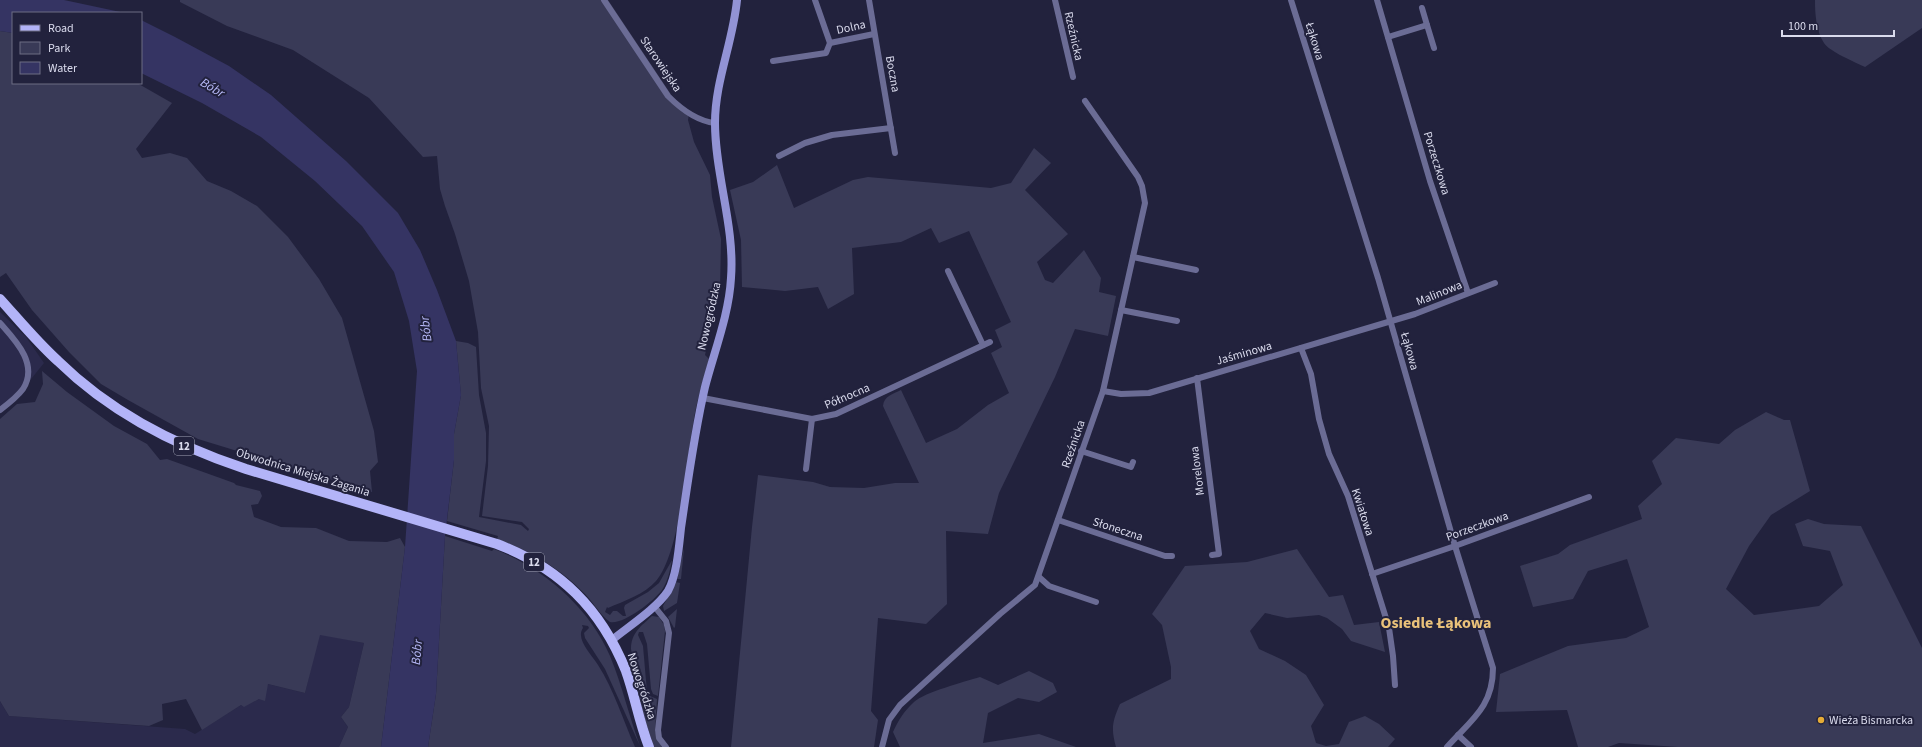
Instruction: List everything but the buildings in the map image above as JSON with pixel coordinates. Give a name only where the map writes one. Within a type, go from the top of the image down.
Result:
[{"type":"main road","name":"Nowogródzka","points":[[649,747],[626,672],[612,640],[654,606],[664,596],[671,584],[678,548],[696,427],[727,306],[731,279],[729,232],[717,157],[715,123],[717,94],[737,0]]},
{"type":"main road","name":"Obwodnica Miejska Żagania","points":[[0,299],[34,338],[73,375],[116,408],[148,428],[185,447],[228,464],[497,544],[525,556],[567,585],[590,608],[612,640]]},
{"type":"street","name":"Starowiejska","points":[[604,0],[668,96],[678,107],[693,116],[707,122],[715,123]]},
{"type":"street","name":"Dolna","points":[[815,0],[830,43],[874,34]]},
{"type":"street","name":"Boczna","points":[[869,0],[895,153]]},
{"type":"street","name":"Rzeźnicka","points":[[1054,0],[1073,77]]},
{"type":"street","name":"Łąkowa","points":[[1291,0],[1390,322],[1455,546],[1493,668],[1493,682],[1490,695],[1482,709],[1447,747]]},
{"type":"street","name":"Porzeczkowa","points":[[1377,0],[1430,182],[1468,293]]},
{"type":"street","points":[[1422,8],[1434,48]]},
{"type":"street","points":[[1388,37],[1427,25]]},
{"type":"street","points":[[773,61],[826,53],[830,43]]},
{"type":"street","name":"Rzeźnicka","points":[[882,747],[889,720],[900,705],[1000,614],[1035,585],[1103,391],[1144,210],[1142,186],[1138,177],[1084,101]]},
{"type":"street","points":[[779,156],[805,143],[832,135],[891,128]]},
{"type":"street","points":[[1133,257],[1196,270]]},
{"type":"street","points":[[948,270],[983,345]]},
{"type":"street","name":"Malinowa","points":[[1390,322],[1415,314],[1495,283]]},
{"type":"street","points":[[1121,310],[1177,322]]},
{"type":"street","name":"Jaśminowa","points":[[1103,391],[1121,394],[1149,393],[1390,322]]},
{"type":"street","points":[[0,323],[20,345],[26,356],[27,369],[26,382],[23,389],[0,410]]},
{"type":"street","name":"Północna","points":[[703,398],[812,419],[836,414],[990,342]]},
{"type":"street","name":"Kwiatowa","points":[[1301,348],[1311,374],[1319,419],[1329,454],[1348,496],[1389,628],[1394,656],[1395,685]]},
{"type":"street","name":"Morelowa","points":[[1197,378],[1219,554],[1212,555]]},
{"type":"street","points":[[806,469],[812,419]]},
{"type":"street","points":[[1082,451],[1131,467],[1133,462]]},
{"type":"street","name":"Porzeczkowa","points":[[1372,574],[1455,546],[1589,497]]},
{"type":"street","name":"Słoneczna","points":[[1058,520],[1165,556],[1172,556]]},
{"type":"street","points":[[1039,577],[1049,586],[1096,602]]},
{"type":"street","name":"Nowogródzka","points":[[654,606],[666,621],[669,633],[658,730],[659,738],[666,747]]},
{"type":"street","points":[[1458,735],[1471,747]]},
{"type":"shaded area","points":[[0,312],[26,337],[44,363],[27,384],[0,410]]},
{"type":"shaded area","points":[[319,634],[364,643],[349,707],[341,717],[348,727],[339,747],[0,747],[0,701],[9,716],[185,729],[195,734],[241,705],[244,706],[259,699],[268,684],[305,693]]},
{"type":"green space","points":[[180,0],[608,0],[678,105],[689,114],[688,120],[694,142],[710,175],[712,197],[721,239],[720,289],[705,355],[709,359],[696,408],[681,507],[671,550],[664,568],[651,586],[634,597],[608,608],[607,607],[605,612],[610,615],[613,611],[617,611],[623,616],[626,616],[624,608],[625,605],[648,592],[659,583],[672,560],[664,587],[658,595],[645,606],[622,620],[610,622],[575,585],[544,561],[522,549],[497,539],[498,536],[447,521],[454,460],[454,434],[461,395],[456,341],[468,343],[476,347],[479,395],[486,433],[486,461],[479,517],[521,525],[528,531],[529,529],[522,522],[482,516],[488,466],[489,426],[481,388],[478,332],[469,281],[440,189],[437,156],[423,157],[369,98],[293,50],[227,26],[180,2]]},
{"type":"green space","points":[[1815,0],[1922,0],[1922,28],[1865,67],[1837,53],[1824,43],[1818,28]]},
{"type":"green space","points":[[0,31],[12,33],[12,84],[139,84],[172,103],[136,149],[142,158],[170,153],[187,158],[207,181],[231,191],[257,206],[288,237],[319,279],[342,318],[374,431],[378,462],[370,471],[372,492],[198,439],[128,400],[101,384],[69,352],[32,310],[6,273],[0,277]]},
{"type":"green space","points":[[1034,148],[1051,163],[1025,190],[1068,234],[1037,262],[1045,280],[1053,283],[1084,250],[1101,278],[1099,292],[1116,296],[1108,336],[1075,329],[1055,377],[999,493],[988,534],[946,531],[947,604],[926,624],[878,618],[871,711],[878,720],[874,747],[731,747],[758,475],[813,482],[830,487],[864,488],[895,483],[919,483],[883,406],[885,400],[889,396],[901,390],[926,443],[957,429],[988,405],[1009,393],[991,353],[1002,347],[995,330],[1011,322],[969,231],[939,243],[931,228],[901,242],[852,248],[854,294],[828,309],[818,287],[785,291],[742,287],[741,240],[730,190],[753,182],[777,165],[794,208],[853,180],[868,177],[991,188],[1011,183]]},
{"type":"green space","points":[[42,371],[67,392],[114,426],[147,444],[160,460],[167,459],[236,485],[260,491],[262,496],[258,504],[251,505],[254,517],[281,527],[316,528],[349,541],[387,542],[400,538],[405,547],[381,747],[339,747],[348,727],[341,717],[349,707],[364,643],[320,635],[305,693],[268,684],[265,701],[259,699],[244,707],[241,705],[202,730],[186,699],[162,704],[163,720],[149,726],[9,716],[0,701],[0,419],[17,404],[35,402],[43,384]]},
{"type":"green space","points":[[1766,412],[1784,420],[1790,420],[1810,491],[1771,515],[1749,546],[1726,589],[1754,615],[1819,606],[1843,585],[1830,551],[1803,546],[1795,524],[1808,519],[1824,524],[1861,526],[1922,648],[1922,747],[1678,747],[1619,743],[1608,747],[1578,747],[1567,710],[1496,712],[1500,674],[1568,646],[1626,638],[1649,627],[1627,559],[1588,571],[1573,599],[1533,607],[1520,566],[1558,554],[1570,545],[1642,519],[1638,506],[1662,484],[1652,461],[1676,438],[1719,444],[1735,430]]},
{"type":"green space","points":[[445,536],[492,551],[494,549],[512,557],[547,578],[577,606],[590,621],[610,656],[640,746],[605,669],[585,638],[584,633],[589,628],[588,626],[582,625],[583,628],[581,637],[583,642],[609,685],[635,747],[428,747],[436,694]]},
{"type":"green space","points":[[684,548],[681,579],[677,579]]},
{"type":"green space","points":[[1297,549],[1329,597],[1343,595],[1354,625],[1379,622],[1385,652],[1351,641],[1342,629],[1327,618],[1319,615],[1287,618],[1265,613],[1250,631],[1259,649],[1285,661],[1306,675],[1324,705],[1311,726],[1316,743],[1326,746],[1339,744],[1349,722],[1365,716],[1379,724],[1395,739],[1388,747],[1116,747],[1113,735],[1113,726],[1120,704],[1171,679],[1171,667],[1162,625],[1152,614],[1185,566],[1247,562]]},
{"type":"green space","points":[[676,582],[680,583],[677,603],[664,611],[663,606]]},
{"type":"green space","points":[[677,609],[675,627],[674,628],[668,617]]},
{"type":"green space","points":[[652,616],[659,617],[664,625],[665,631],[658,696],[653,694],[651,689],[647,644],[643,632],[639,632],[638,635],[643,646],[647,692],[650,696],[657,699],[655,731],[662,747],[654,747],[641,708],[631,649],[631,643],[635,634]]},
{"type":"green space","points":[[1029,671],[1053,683],[1057,692],[1039,702],[1018,698],[988,713],[983,743],[1039,734],[1076,747],[900,747],[893,732],[899,720],[910,705],[919,698],[980,677],[998,685]]},
{"type":"water","points":[[0,0],[64,0],[120,12],[12,12],[12,33],[0,31]]},
{"type":"water","name":"Bóbr","points":[[142,20],[229,66],[271,95],[346,161],[398,213],[420,250],[456,341],[461,395],[454,434],[454,460],[445,536],[436,694],[428,747],[381,747],[405,547],[417,371],[409,321],[394,272],[362,226],[315,181],[261,137],[202,103],[142,73]]},
{"type":"place","name":"Wieża Bismarcka","points":[[1821,720]]},
{"type":"district","name":"Osiedle Łąkowa","points":[[1436,622]]}]
